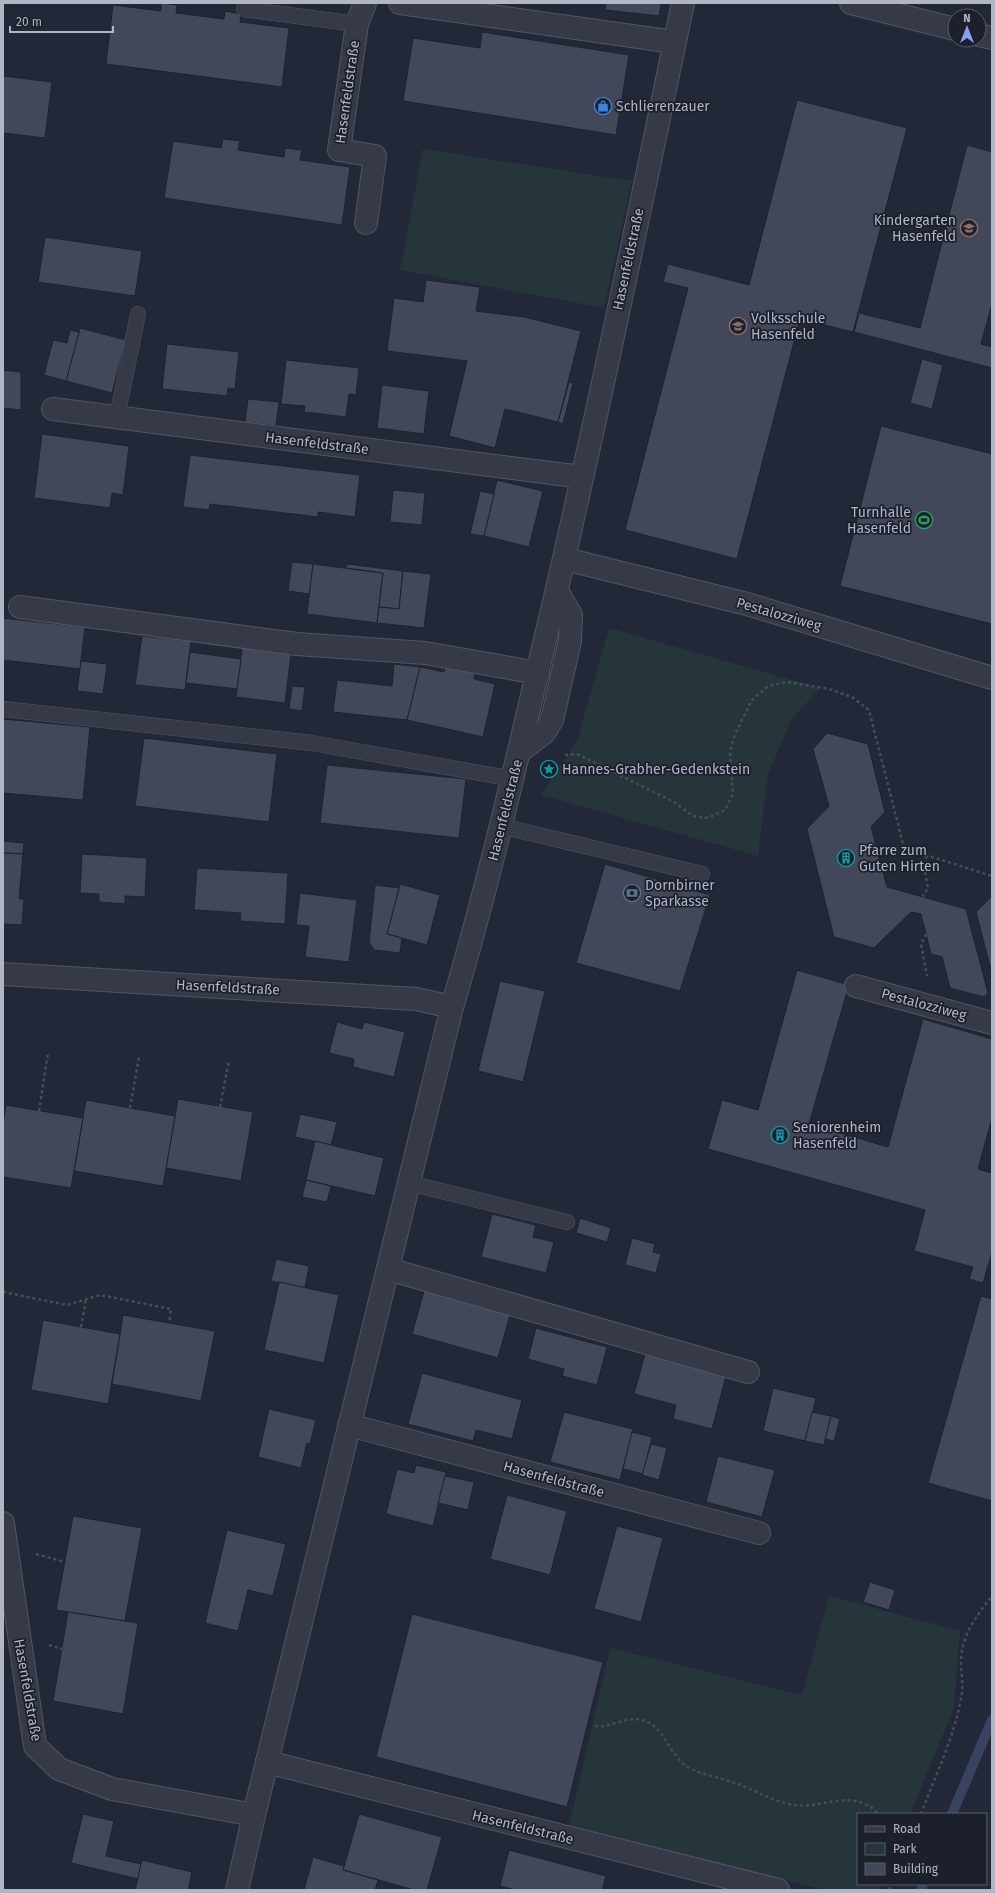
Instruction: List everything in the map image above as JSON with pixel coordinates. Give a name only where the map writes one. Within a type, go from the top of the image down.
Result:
[{"type":"street","name":"Hasenfeldstraße","points":[[365,3],[357,24],[339,150],[375,156],[366,223]]},
{"type":"street","points":[[400,3],[674,42]]},
{"type":"street","name":"Hasenfeldstraße","points":[[237,1890],[349,1425],[452,1008],[470,946],[513,779],[565,559],[682,3]]},
{"type":"street","points":[[851,3],[947,27]]},
{"type":"street","name":"Hasenfeldstraße","points":[[53,409],[582,477]]},
{"type":"street","name":"Pestalozziweg","points":[[565,559],[746,604],[992,678]]},
{"type":"street","name":"Hasenfeldstraße","points":[[519,752],[544,733],[552,720],[570,641],[571,615],[557,591]]},
{"type":"street","points":[[20,607],[297,644],[424,653],[538,673]]},
{"type":"street","name":"Hasenfeldstraße","points":[[3,974],[416,999],[452,1008]]},
{"type":"street","name":"Pestalozziweg","points":[[856,986],[992,1023]]},
{"type":"street","points":[[388,1269],[748,1372]]},
{"type":"street","name":"Hasenfeldstraße","points":[[349,1425],[758,1533]]},
{"type":"street","name":"Hasenfeldstraße","points":[[3,1523],[35,1746],[59,1769],[112,1789],[254,1815]]},
{"type":"street","name":"Hasenfeldstraße","points":[[267,1762],[778,1890]]},
{"type":"lane","points":[[244,9],[357,24]]},
{"type":"lane","points":[[117,417],[138,314]]},
{"type":"lane","points":[[3,709],[312,743],[513,779]]},
{"type":"lane","points":[[501,826],[702,874]]},
{"type":"lane","points":[[409,1182],[567,1222]]},
{"type":"path","points":[[560,755],[577,754],[674,802],[693,816],[708,818],[725,810],[733,794],[730,753],[735,734],[752,700],[768,686],[788,682],[829,689],[852,697],[869,710],[904,848],[992,876]]},
{"type":"path","points":[[924,897],[923,895],[928,888],[923,862],[927,856]]},
{"type":"path","points":[[921,944],[926,934]]},
{"type":"path","points":[[39,1111],[48,1053]]},
{"type":"path","points":[[130,1108],[139,1057]]},
{"type":"path","points":[[220,1107],[229,1060]]},
{"type":"path","points":[[3,1292],[66,1304],[100,1295],[171,1308],[169,1323]]},
{"type":"path","points":[[81,1327],[86,1299]]},
{"type":"path","points":[[922,1813],[951,1734],[961,1698],[963,1680],[961,1660],[966,1635],[978,1613],[992,1596]]},
{"type":"path","points":[[595,1726],[600,1727],[616,1721],[636,1718],[651,1724],[676,1757],[687,1767],[738,1784],[789,1805],[812,1804],[839,1799],[862,1802],[878,1813]]},
{"type":"green space","points":[[423,149],[632,181],[604,308],[400,270]]},
{"type":"green space","points":[[609,628],[820,688],[791,720],[768,775],[758,856],[541,795],[577,741]]},
{"type":"green space","points":[[829,1596],[960,1631],[954,1708],[910,1813],[857,1813],[857,1885],[882,1885],[880,1889],[825,1890],[569,1827],[610,1648],[802,1695]]},
{"type":"building","points":[[161,3],[177,5],[176,13],[224,19],[225,11],[241,14],[240,22],[289,28],[282,87],[106,64],[113,5],[161,11]]},
{"type":"building","points":[[606,3],[661,3],[659,16],[605,10]]},
{"type":"building","points":[[482,32],[629,55],[616,135],[403,101],[413,38],[480,48]]},
{"type":"building","points":[[3,76],[52,82],[45,138],[3,133]]},
{"type":"building","name":"Volksschule Hasenfeld","points":[[797,100],[907,128],[853,332],[800,319],[737,559],[625,530],[688,288],[663,282],[668,264],[749,285]]},
{"type":"building","points":[[223,139],[240,141],[238,150],[284,157],[285,148],[302,150],[300,160],[350,167],[342,225],[164,198],[173,141],[221,148]]},
{"type":"building","name":"Kindergarten Hasenfeld","points":[[967,145],[992,152],[992,304],[981,344],[992,347],[992,368],[854,332],[859,313],[920,328]]},
{"type":"building","points":[[45,237],[142,251],[135,296],[38,282]]},
{"type":"building","points":[[426,280],[480,287],[476,311],[524,317],[581,331],[558,422],[505,409],[495,448],[449,436],[467,361],[387,351],[394,298],[423,302]]},
{"type":"building","points":[[80,328],[126,340],[112,393],[66,381]]},
{"type":"building","points":[[70,330],[79,332],[66,381],[44,375],[53,340],[67,343]]},
{"type":"building","points":[[167,344],[239,352],[235,389],[228,388],[227,396],[162,389]]},
{"type":"building","points":[[922,359],[943,365],[932,409],[910,403]]},
{"type":"building","points":[[286,360],[359,368],[356,395],[349,394],[346,417],[304,412],[305,406],[281,404]]},
{"type":"building","points":[[3,370],[21,372],[21,410],[3,408]]},
{"type":"building","points":[[569,382],[573,383],[563,424],[558,422]]},
{"type":"building","points":[[382,385],[429,391],[424,434],[377,428]]},
{"type":"building","points":[[248,399],[279,402],[276,426],[245,422]]},
{"type":"building","name":"Turnhalle Hasenfeld","points":[[881,426],[992,454],[992,624],[840,586]]},
{"type":"building","points":[[42,434],[129,446],[123,495],[112,493],[110,508],[34,498]]},
{"type":"building","points":[[190,455],[360,475],[355,517],[318,512],[318,517],[210,504],[209,510],[183,507]]},
{"type":"building","points":[[497,480],[543,491],[529,547],[484,536]]},
{"type":"building","points":[[393,490],[425,493],[422,525],[390,522]]},
{"type":"building","points":[[480,491],[494,494],[484,536],[470,534]]},
{"type":"building","points":[[292,562],[313,564],[310,594],[288,591]]},
{"type":"building","points":[[313,564],[383,573],[377,623],[307,614]]},
{"type":"building","points":[[347,564],[403,571],[399,609],[379,607],[383,573],[346,568]]},
{"type":"building","points":[[403,571],[431,574],[424,628],[377,623],[379,607],[399,609]]},
{"type":"building","points":[[3,618],[85,627],[80,669],[3,660]]},
{"type":"building","points":[[142,636],[191,641],[185,690],[135,685]]},
{"type":"building","points":[[242,648],[291,654],[285,703],[236,697]]},
{"type":"building","points":[[190,652],[241,659],[237,689],[186,683]]},
{"type":"building","points":[[81,661],[107,664],[103,694],[77,691]]},
{"type":"building","points":[[394,664],[420,667],[407,720],[333,712],[337,680],[392,686]]},
{"type":"building","points":[[445,666],[475,673],[474,679],[495,684],[483,737],[407,720],[420,667],[444,672]]},
{"type":"building","points":[[292,686],[305,687],[302,711],[289,709]]},
{"type":"building","points":[[3,719],[90,727],[83,800],[3,793]]},
{"type":"building","name":"Pfarre zum Guten Hirten","points":[[827,733],[868,744],[885,812],[871,827],[887,887],[966,909],[988,993],[984,997],[950,988],[942,957],[931,954],[921,914],[911,912],[874,948],[834,937],[807,829],[829,806],[813,749]]},
{"type":"building","points":[[144,738],[277,754],[269,822],[135,806]]},
{"type":"building","points":[[327,765],[466,779],[459,838],[320,823]]},
{"type":"building","points":[[3,841],[24,843],[23,854],[3,853]]},
{"type":"building","points":[[3,853],[23,854],[19,899],[24,899],[22,925],[3,924]]},
{"type":"building","points":[[82,854],[147,858],[145,897],[125,896],[125,904],[99,902],[99,894],[80,893]]},
{"type":"building","points":[[605,864],[710,895],[680,991],[576,963]]},
{"type":"building","points":[[197,868],[288,873],[285,924],[240,921],[241,913],[194,910]]},
{"type":"building","points":[[400,884],[440,895],[427,945],[387,934]]},
{"type":"building","points":[[375,885],[399,888],[387,934],[402,938],[400,953],[374,950],[369,942]]},
{"type":"building","points":[[300,893],[357,900],[349,962],[305,957],[309,926],[296,925]]},
{"type":"building","points":[[992,896],[992,974],[976,912]]},
{"type":"building","name":"Seniorenheim Hasenfeld","points":[[797,970],[849,985],[809,1124],[888,1147],[923,1019],[992,1039],[992,1118],[978,1169],[992,1173],[992,1252],[983,1283],[969,1279],[973,1267],[914,1251],[925,1210],[708,1149],[722,1100],[758,1110]]},
{"type":"building","points":[[500,981],[545,991],[523,1082],[478,1071]]},
{"type":"building","points":[[337,1022],[362,1029],[364,1022],[405,1032],[394,1077],[353,1067],[354,1059],[329,1053]]},
{"type":"building","points":[[178,1099],[253,1112],[241,1181],[166,1168]]},
{"type":"building","points":[[86,1100],[175,1116],[163,1186],[74,1171]]},
{"type":"building","points":[[6,1105],[83,1118],[71,1188],[3,1177],[3,1123]]},
{"type":"building","points":[[300,1114],[337,1122],[331,1145],[295,1137]]},
{"type":"building","points":[[315,1141],[384,1158],[375,1196],[306,1180]]},
{"type":"building","points":[[306,1180],[331,1186],[327,1202],[302,1197]]},
{"type":"building","points":[[492,1214],[536,1225],[533,1237],[554,1242],[546,1273],[481,1257]]},
{"type":"building","points":[[580,1218],[611,1228],[607,1242],[576,1233]]},
{"type":"building","points":[[632,1238],[655,1244],[653,1252],[661,1254],[656,1273],[625,1265]]},
{"type":"building","points":[[276,1259],[309,1266],[305,1288],[271,1281]]},
{"type":"building","points":[[279,1282],[339,1295],[324,1363],[264,1350]]},
{"type":"building","points":[[424,1291],[510,1315],[498,1358],[412,1334]]},
{"type":"building","points":[[981,1296],[992,1299],[992,1501],[928,1483]]},
{"type":"building","points":[[123,1315],[215,1331],[201,1401],[112,1384]]},
{"type":"building","points":[[43,1320],[120,1334],[108,1404],[31,1390]]},
{"type":"building","points":[[536,1328],[607,1347],[597,1385],[562,1376],[564,1369],[528,1359]]},
{"type":"building","points":[[645,1354],[726,1376],[712,1429],[673,1419],[676,1405],[634,1394]]},
{"type":"building","points":[[422,1373],[522,1400],[512,1439],[476,1430],[473,1441],[408,1424]]},
{"type":"building","points":[[773,1388],[816,1398],[805,1441],[763,1431]]},
{"type":"building","points":[[269,1409],[316,1420],[310,1444],[307,1443],[301,1468],[258,1457]]},
{"type":"building","points":[[564,1412],[633,1429],[620,1480],[550,1462]]},
{"type":"building","points":[[812,1412],[831,1416],[824,1445],[805,1441]]},
{"type":"building","points":[[831,1416],[840,1419],[834,1441],[825,1439]]},
{"type":"building","points":[[632,1432],[652,1437],[643,1474],[623,1469]]},
{"type":"building","points":[[651,1444],[667,1448],[659,1480],[642,1475]]},
{"type":"building","points":[[718,1456],[775,1470],[762,1517],[706,1502]]},
{"type":"building","points":[[416,1465],[446,1472],[433,1526],[386,1514],[397,1469],[414,1473]]},
{"type":"building","points":[[445,1476],[474,1482],[468,1510],[438,1503]]},
{"type":"building","points":[[507,1495],[567,1511],[550,1575],[490,1559]]},
{"type":"building","points":[[73,1516],[142,1528],[125,1621],[56,1610]]},
{"type":"building","points":[[617,1526],[663,1538],[641,1622],[594,1609]]},
{"type":"building","points":[[227,1530],[286,1544],[273,1596],[248,1590],[238,1631],[205,1623]]},
{"type":"building","points":[[870,1582],[895,1590],[889,1610],[863,1602]]},
{"type":"building","points":[[68,1612],[138,1623],[123,1714],[53,1701]]},
{"type":"building","points":[[412,1614],[603,1662],[567,1807],[376,1757]]},
{"type":"building","points":[[83,1814],[114,1821],[106,1856],[141,1864],[138,1879],[71,1863]]},
{"type":"building","points":[[359,1814],[442,1837],[427,1890],[414,1890],[343,1870]]},
{"type":"building","points":[[509,1850],[606,1876],[602,1890],[516,1890],[500,1886]]},
{"type":"building","points":[[313,1857],[344,1866],[343,1870],[378,1880],[375,1890],[304,1890]]},
{"type":"building","points":[[142,1860],[192,1872],[188,1890],[135,1890]]},
{"type":"waterway","points":[[952,1813],[992,1720]]},
{"type":"waterway","points":[[921,1890],[923,1885]]},
{"type":"place","name":"Schlierenzauer","points":[[603,106]]},
{"type":"place","name":"Kindergarten Hasenfeld","points":[[969,228]]},
{"type":"place","name":"Volksschule Hasenfeld","points":[[738,326]]},
{"type":"place","name":"Turnhalle Hasenfeld","points":[[924,520]]},
{"type":"place","name":"Hannes-Grabher-Gedenkstein","points":[[549,769]]},
{"type":"place","name":"Pfarre zum Guten Hirten","points":[[846,858]]},
{"type":"place","name":"Dornbirner Sparkasse","points":[[632,893]]},
{"type":"place","name":"Seniorenheim Hasenfeld","points":[[780,1135]]}]
